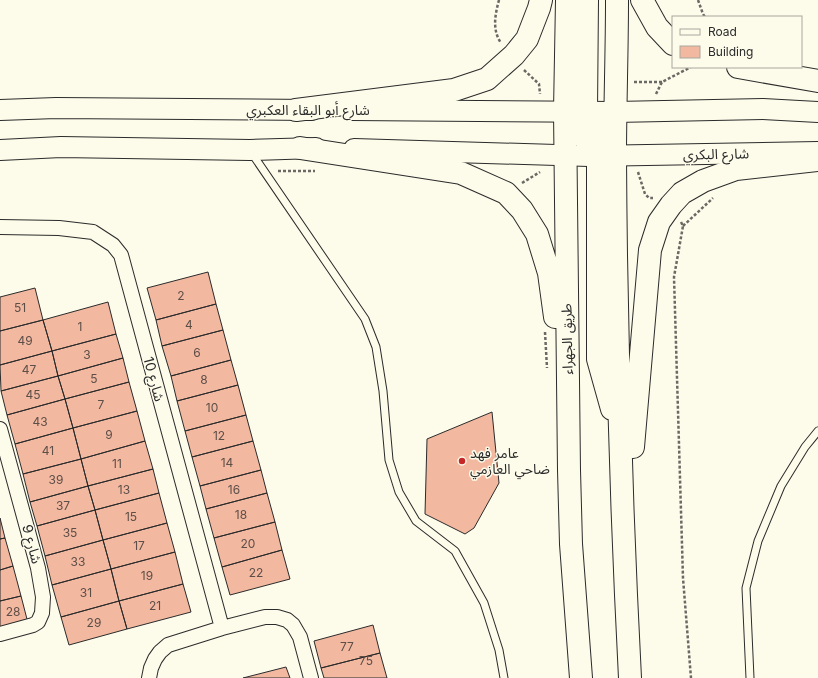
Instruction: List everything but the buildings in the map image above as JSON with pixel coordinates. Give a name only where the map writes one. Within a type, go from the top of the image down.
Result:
[{"type":"highway","points":[[296,110],[454,90],[487,79],[514,55],[527,39],[541,0]]},
{"type":"highway","name":"طريق الجهراء","points":[[567,0],[565,155],[569,470],[571,544],[581,678]]},
{"type":"highway","points":[[587,0],[586,111],[607,156]]},
{"type":"highway","points":[[618,0],[616,112],[607,156],[598,359],[621,441],[623,546],[630,678]]},
{"type":"highway","points":[[642,0],[657,27],[672,43]]},
{"type":"highway","points":[[744,68],[818,81]]},
{"type":"highway","points":[[565,111],[607,156]]},
{"type":"highway","points":[[300,148],[461,172],[506,193],[522,210],[538,234],[548,273],[556,322],[569,470]]},
{"type":"highway","points":[[623,546],[650,250],[659,222],[682,193],[703,181],[736,169],[818,160]]},
{"type":"main road","name":"شارع أبو البقاء العكبري","points":[[0,110],[56,108],[616,112]]},
{"type":"main road","points":[[616,112],[763,109],[818,112]]},
{"type":"main road","points":[[0,150],[61,146],[250,150],[300,148],[425,150],[607,156]]},
{"type":"main road","name":"شارع البكري","points":[[607,156],[818,152]]},
{"type":"street","name":"شارع 10","points":[[0,227],[59,228],[93,232],[113,245],[121,255],[222,628]]},
{"type":"street","name":"شارع 9","points":[[0,429],[38,568],[43,597],[42,613],[38,622],[33,625],[0,634]]},
{"type":"street","points":[[149,678],[155,659],[168,645],[222,628],[265,617],[277,617],[287,620],[293,626],[300,638],[311,678]]},
{"type":"lane","points":[[250,150],[365,319],[376,347],[383,391],[390,460],[398,492],[416,521],[455,551],[484,603],[499,650],[504,678]]},
{"type":"lane","points":[[750,678],[746,588],[758,541],[781,486],[805,447],[818,431]]},
{"type":"lane","points":[[749,670],[756,678]]},
{"type":"path","points":[[698,0],[703,16]]},
{"type":"path","points":[[616,81],[662,82],[689,68]]},
{"type":"path","points":[[648,111],[662,82]]},
{"type":"path","points":[[506,193],[542,171],[543,155]]},
{"type":"path","points":[[637,170],[645,194],[649,198],[669,200],[683,226]]},
{"type":"path","points":[[691,678],[683,578],[674,277],[683,226],[716,196]]},
{"type":"place","name":"عامر فهد ضاحي العازمي","points":[[462,461]]}]
